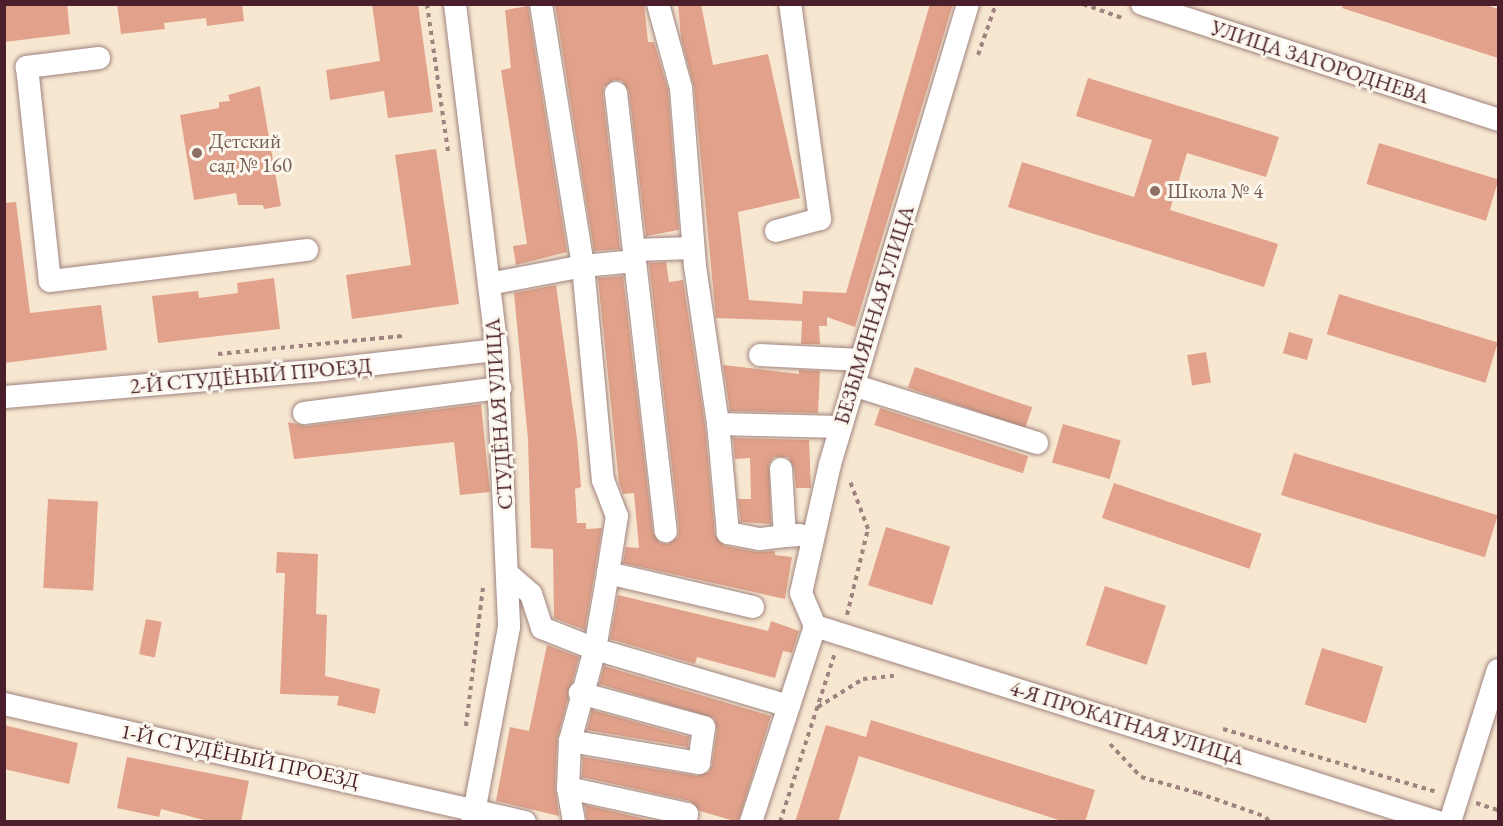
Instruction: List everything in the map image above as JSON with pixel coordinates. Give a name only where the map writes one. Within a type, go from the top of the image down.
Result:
[{"type":"street","name":"СТУДЁНАЯ УЛИЦА","points":[[455,4],[497,350],[508,574],[509,627],[474,815]]},
{"type":"street","points":[[541,4],[583,266],[603,480],[617,516],[595,649],[580,693],[570,741],[568,788],[574,822]]},
{"type":"street","points":[[658,4],[681,88],[693,248],[718,424],[728,533],[759,539],[814,535]]},
{"type":"street","points":[[776,231],[820,219],[790,4]]},
{"type":"street","name":"БЕЗЫМЯННАЯ УЛИЦА","points":[[815,626],[801,593],[814,535],[841,427],[968,4]]},
{"type":"street","name":"УЛИЦА ЗАГОРОДНЕВА","points":[[1142,4],[1498,120]]},
{"type":"street","points":[[99,58],[27,68],[50,281],[307,250]]},
{"type":"street","points":[[616,93],[666,531]]},
{"type":"street","points":[[489,284],[634,255],[693,248]]},
{"type":"street","name":"2-Й СТУДЁНЫЙ ПРОЕЗД","points":[[4,398],[323,370],[497,350]]},
{"type":"street","points":[[760,355],[861,360]]},
{"type":"street","points":[[854,385],[1037,443]]},
{"type":"street","points":[[304,413],[500,388]]},
{"type":"street","points":[[718,424],[841,427]]},
{"type":"street","points":[[781,469],[785,536]]},
{"type":"street","points":[[608,573],[753,607]]},
{"type":"street","points":[[508,574],[531,594],[542,628],[595,649],[789,706]]},
{"type":"street","points":[[752,822],[815,626]]},
{"type":"street","name":"4-Я ПРОКАТНАЯ УЛИЦА","points":[[815,626],[1436,821]]},
{"type":"street","points":[[1450,822],[1498,670]]},
{"type":"street","points":[[570,741],[699,763],[704,727],[580,693]]},
{"type":"street","name":"1-Й СТУДЁНЫЙ ПРОЕЗД","points":[[4,704],[474,815],[525,822]]},
{"type":"street","points":[[568,788],[687,814],[685,822]]},
{"type":"path","points":[[818,707],[863,679],[893,676],[904,679]]},
{"type":"path","points":[[1102,741],[1114,745],[1141,777],[1246,810],[1269,822]]},
{"type":"building","points":[[4,4],[67,4],[70,34],[4,42]]},
{"type":"building","points":[[117,4],[242,4],[244,21],[207,26],[206,18],[164,23],[165,29],[121,34]]},
{"type":"building","points":[[372,4],[418,4],[433,112],[388,118],[384,91],[330,100],[326,70],[380,61]]},
{"type":"building","points":[[555,4],[644,4],[648,42],[654,42],[668,90],[679,230],[646,236],[629,91],[622,81],[614,80],[604,87],[603,95],[620,249],[594,251]]},
{"type":"building","points":[[678,4],[701,4],[713,65],[768,54],[800,198],[738,212],[749,300],[802,304],[803,291],[846,293],[930,4],[953,4],[855,327],[827,317],[827,326],[819,326],[820,344],[801,344],[802,321],[716,318],[694,87],[681,38]]},
{"type":"building","points":[[1343,4],[1484,4],[1498,9],[1498,58],[1342,8]]},
{"type":"building","points":[[528,6],[567,252],[516,265],[513,246],[527,244],[501,70],[511,68],[505,10]]},
{"type":"building","points":[[1088,78],[1279,137],[1266,177],[1187,153],[1170,210],[1278,244],[1264,287],[1008,207],[1022,162],[1134,197],[1152,140],[1076,116]]},
{"type":"building","points":[[260,86],[281,206],[264,209],[263,205],[238,205],[236,193],[194,200],[180,115],[219,108],[219,102],[230,101],[228,95]]},
{"type":"building","points":[[1379,143],[1498,179],[1486,221],[1366,184]]},
{"type":"building","points":[[436,149],[459,304],[352,319],[346,275],[411,265],[395,155]]},
{"type":"building","points":[[16,202],[30,313],[101,305],[107,350],[4,363],[4,203]]},
{"type":"building","points":[[666,262],[669,282],[683,280],[705,426],[715,535],[725,546],[757,552],[775,551],[775,555],[792,557],[785,599],[623,563],[626,547],[639,548],[634,493],[623,494],[619,483],[598,278],[623,276],[653,533],[660,543],[668,544],[678,537],[679,529],[649,263]]},
{"type":"building","points":[[274,278],[280,329],[158,343],[152,296],[198,291],[199,298],[238,293],[237,283]]},
{"type":"building","points":[[556,285],[577,439],[581,487],[575,489],[577,523],[586,523],[586,529],[602,528],[585,630],[554,618],[553,549],[531,548],[528,439],[514,293]]},
{"type":"building","points":[[1339,294],[1498,343],[1485,383],[1327,334]]},
{"type":"building","points":[[1289,332],[1313,339],[1307,360],[1283,353]]},
{"type":"building","points":[[1206,352],[1211,383],[1192,386],[1187,355]]},
{"type":"building","points":[[723,365],[799,374],[799,370],[820,371],[818,413],[730,411]]},
{"type":"building","points":[[915,367],[1032,407],[1025,428],[908,388]]},
{"type":"building","points":[[481,404],[490,492],[460,495],[454,442],[294,459],[288,422],[306,426]]},
{"type":"building","points":[[880,408],[1028,456],[1023,473],[874,425]]},
{"type":"building","points":[[1063,424],[1121,441],[1110,479],[1052,462]]},
{"type":"building","points":[[733,438],[809,440],[811,488],[796,488],[794,468],[788,457],[774,457],[769,464],[771,524],[741,522],[738,499],[751,499],[750,458],[735,459]]},
{"type":"building","points":[[1294,453],[1498,515],[1485,557],[1281,495]]},
{"type":"building","points":[[1114,483],[1262,534],[1249,569],[1102,518]]},
{"type":"building","points":[[48,499],[98,502],[93,590],[43,588]]},
{"type":"building","points":[[886,527],[950,547],[932,605],[868,585]]},
{"type":"building","points":[[277,552],[318,554],[316,614],[327,615],[325,676],[380,689],[375,714],[337,705],[339,696],[280,694],[285,573],[276,573]]},
{"type":"building","points":[[1105,586],[1166,606],[1147,665],[1086,645]]},
{"type":"building","points":[[618,595],[768,631],[771,621],[799,631],[792,653],[783,651],[775,678],[697,657],[695,664],[610,639]]},
{"type":"building","points":[[146,619],[162,622],[155,657],[139,654]]},
{"type":"building","points":[[547,645],[579,657],[557,740],[555,787],[559,816],[496,801],[510,727],[529,731]]},
{"type":"building","points":[[1322,648],[1383,667],[1366,723],[1305,704]]},
{"type":"building","points":[[604,666],[771,716],[738,822],[700,811],[690,801],[582,777],[583,757],[697,776],[709,772],[712,765],[717,729],[714,718],[599,684]]},
{"type":"building","points":[[592,710],[689,737],[688,747],[587,730]]},
{"type":"building","points":[[871,720],[1095,790],[1085,822],[1065,822],[859,756],[838,822],[795,822],[826,725],[866,737]]},
{"type":"building","points":[[4,725],[78,743],[69,784],[4,769]]},
{"type":"building","points":[[127,757],[249,781],[241,822],[212,822],[161,809],[159,817],[117,808]]},
{"type":"building","points":[[585,805],[658,822],[587,822]]},
{"type":"place","name":"Детский сад № 160","points":[[197,153]]},
{"type":"place","name":"Школа № 4","points":[[1155,191]]}]
